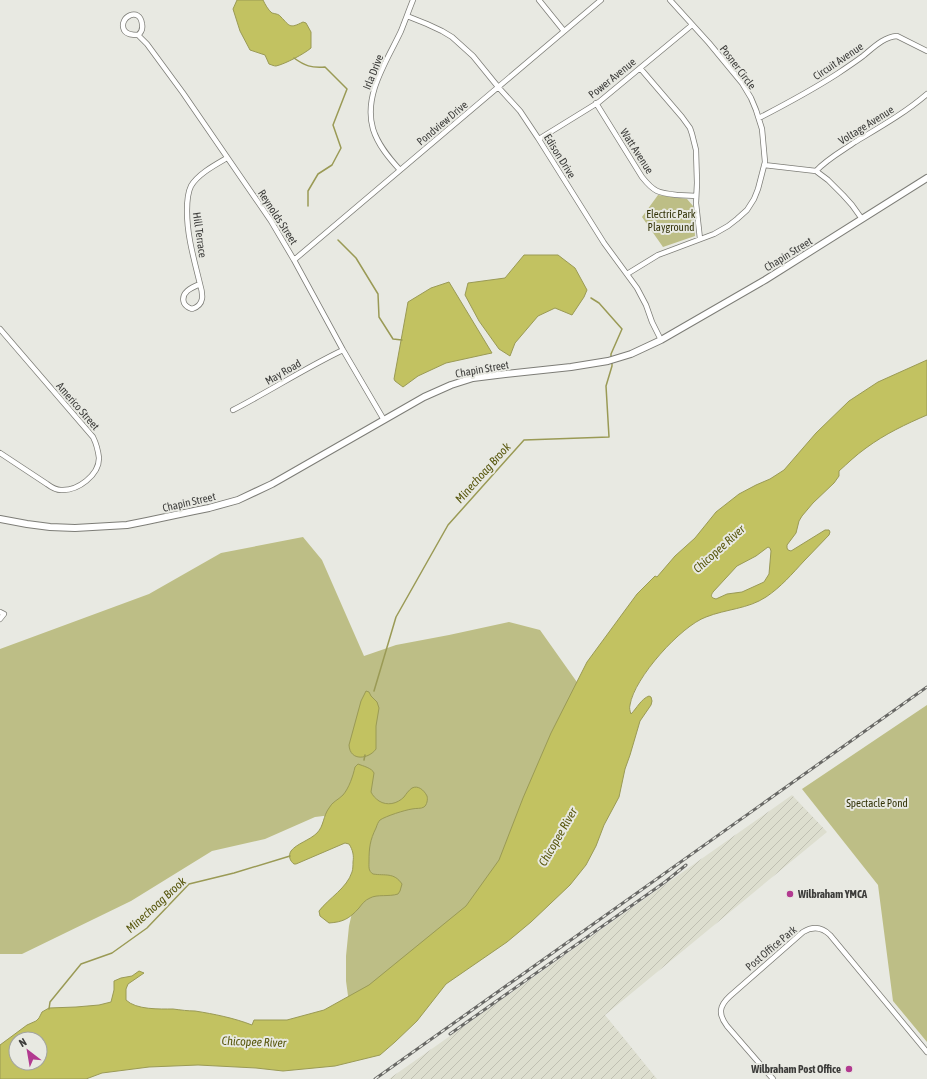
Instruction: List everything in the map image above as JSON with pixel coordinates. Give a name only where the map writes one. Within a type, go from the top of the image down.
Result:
[{"type":"main road","name":"Chapin Street","points":[[0,519],[50,527],[75,528],[127,525],[209,508],[238,500],[272,484],[429,394],[445,387],[461,381],[497,375],[608,361],[631,354],[661,340],[765,280],[927,178]]},
{"type":"street","name":"Irla Drive","points":[[400,170],[378,142],[373,130],[371,111],[374,92],[413,0]]},
{"type":"street","points":[[540,0],[564,31]]},
{"type":"street","name":"Pondview Drive","points":[[294,260],[499,88],[601,0]]},
{"type":"street","name":"Posner Circle","points":[[628,274],[658,255],[714,234],[737,219],[747,210],[756,194],[764,165],[765,156],[763,134],[759,118],[755,107],[742,83],[670,0]]},
{"type":"street","name":"Reynolds Street","points":[[138,35],[143,29],[141,19],[136,14],[131,14],[124,20],[123,26],[125,31],[128,34],[138,35],[147,44],[270,221],[294,260],[342,350],[384,420]]},
{"type":"street","name":"Edison Drive","points":[[407,16],[427,24],[452,37],[473,56],[520,111],[604,243],[637,288],[661,340]]},
{"type":"street","name":"Power Avenue","points":[[539,139],[596,103],[692,25]]},
{"type":"street","name":"Circuit Avenue","points":[[759,118],[794,100],[838,74],[879,43],[892,36],[897,36],[927,51]]},
{"type":"street","points":[[640,68],[674,106],[690,128],[696,150],[696,202],[700,239]]},
{"type":"street","name":"Voltage Avenue","points":[[816,171],[834,155],[907,110],[927,94]]},
{"type":"street","name":"Watt Avenue","points":[[596,103],[642,177],[653,189],[667,194],[696,196]]},
{"type":"street","name":"Hill Terrace","points":[[200,284],[186,292],[184,296],[183,300],[185,304],[192,309],[200,305],[202,296],[200,284],[194,264],[186,222],[187,201],[192,184],[210,168],[227,158]]},
{"type":"street","points":[[764,165],[816,171],[828,180],[843,195],[862,219]]},
{"type":"street","name":"Americo Street","points":[[0,330],[93,437],[99,459],[92,476],[73,488],[61,490],[47,484],[0,453]]},
{"type":"street","name":"May Road","points":[[232,410],[342,350]]},
{"type":"street","points":[[0,618],[2,613]]},
{"type":"street","name":"Post Office Park","points":[[773,1079],[724,1023],[721,1015],[722,1006],[730,996],[803,932],[811,928],[823,929],[830,935],[927,1052]]},
{"type":"shaded area","points":[[792,795],[827,832],[605,1015],[657,1079],[389,1079]]},
{"type":"green space","name":"Electric Park Playground","points":[[658,195],[687,199],[693,206],[695,236],[663,247],[642,217]]},
{"type":"green space","points":[[303,537],[322,560],[364,656],[396,645],[509,622],[540,630],[579,685],[488,892],[349,1003],[346,981],[346,956],[349,926],[362,869],[348,813],[315,817],[265,839],[212,851],[131,901],[22,954],[0,954],[0,649],[149,594],[221,553]]},
{"type":"green space","name":"Spectacle Pond","points":[[927,705],[927,1042],[893,1001],[878,885],[802,789]]},
{"type":"water","points":[[237,0],[263,0],[272,13],[279,15],[290,26],[303,22],[306,23],[311,32],[311,48],[280,65],[275,66],[269,64],[265,55],[250,50],[240,31],[233,9]]},
{"type":"water","points":[[524,255],[558,255],[575,268],[587,290],[572,315],[555,308],[538,316],[515,343],[510,356],[499,349],[479,321],[465,295],[468,283],[505,278]]},
{"type":"water","points":[[449,282],[492,353],[446,363],[418,376],[403,387],[394,379],[408,302],[431,288]]},
{"type":"water","name":"Chicopee River","points":[[927,360],[927,415],[903,426],[873,443],[839,471],[839,476],[834,483],[802,516],[796,533],[787,545],[787,548],[791,551],[825,530],[829,530],[829,535],[781,585],[766,597],[752,604],[706,617],[684,631],[660,654],[640,681],[633,694],[630,706],[631,714],[646,697],[651,697],[651,705],[640,721],[625,769],[619,797],[604,825],[596,846],[586,865],[570,885],[531,922],[507,942],[446,984],[417,1021],[380,1055],[335,1066],[283,1071],[198,1065],[149,1067],[102,1073],[86,1079],[0,1079],[0,1045],[8,1039],[8,1071],[48,1071],[48,1031],[19,1031],[36,1021],[42,1012],[49,1008],[99,1005],[111,1002],[114,990],[114,981],[132,976],[139,971],[144,973],[128,984],[126,989],[126,1000],[136,1006],[202,1012],[231,1018],[252,1025],[254,1020],[287,1020],[324,1010],[369,985],[466,906],[499,860],[523,798],[551,733],[587,662],[637,594],[655,576],[657,577],[675,556],[695,538],[716,512],[739,494],[770,479],[784,470],[816,433],[849,401],[878,382]],"holes":[[[768,547],[770,548],[769,574],[764,582],[742,592],[727,594],[716,599],[712,597],[713,592],[737,566],[756,556]]]},
{"type":"water","points":[[366,691],[369,692],[377,702],[379,708],[376,726],[376,749],[365,757],[360,757],[353,754],[349,745],[361,701]]},
{"type":"water","points":[[358,764],[373,771],[371,792],[374,797],[382,803],[395,803],[404,797],[414,787],[423,790],[427,797],[427,802],[423,808],[400,812],[380,820],[372,836],[369,852],[369,867],[371,873],[389,875],[399,880],[402,884],[398,894],[368,899],[349,917],[342,921],[329,923],[320,916],[319,911],[350,878],[353,870],[353,858],[349,844],[345,843],[296,864],[291,861],[290,855],[293,849],[317,833],[330,806],[343,795],[347,789],[355,767]]},
{"type":"waterway","name":"Minechoag Brook","points":[[294,58],[308,66],[325,67],[347,89],[333,125],[341,148],[332,165],[318,174],[308,191],[308,206]]},
{"type":"waterway","name":"Minechoag Brook","points":[[338,240],[356,258],[378,294],[379,317],[393,339],[402,340]]},
{"type":"waterway","name":"Minechoag Brook","points":[[591,298],[599,303],[622,329],[611,354],[611,358]]},
{"type":"waterway","name":"Minechoag Brook","points":[[374,691],[396,617],[448,525],[524,440],[609,437],[606,386],[612,362]]},
{"type":"waterway","name":"Minechoag Brook","points":[[364,760],[365,755]]},
{"type":"waterway","name":"Minechoag Brook","points":[[49,1009],[50,1002],[81,964],[112,953],[147,928],[189,884],[234,873],[290,856]]},
{"type":"railway","points":[[375,1079],[927,687]]},
{"type":"railway","points":[[450,1034],[665,882],[686,865]]},
{"type":"place","name":"Wilbraham YMCA","points":[[790,894]]},
{"type":"place","name":"Wilbraham Post Office","points":[[849,1069]]}]
